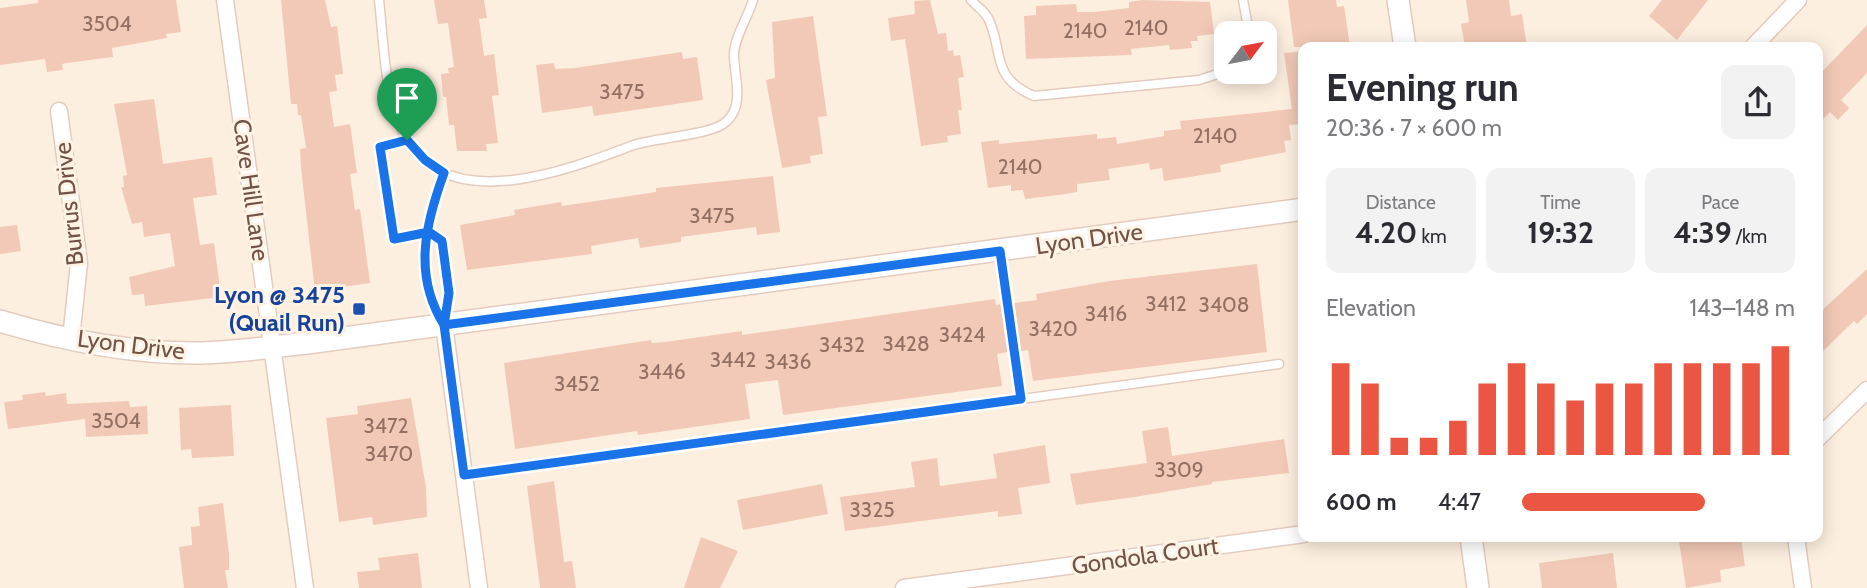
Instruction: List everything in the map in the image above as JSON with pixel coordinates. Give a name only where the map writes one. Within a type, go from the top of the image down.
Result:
[{"type":"street","name":"Cave Hill Lane","points":[[225,0],[305,588]]},
{"type":"street","points":[[1398,0],[1404,42]]},
{"type":"street","points":[[1758,42],[1798,0]]},
{"type":"street","name":"Burrus Drive","points":[[59,111],[79,263],[71,339]]},
{"type":"street","name":"Lyon Drive","points":[[0,321],[71,339],[148,352],[198,353],[444,325],[1298,210]]},
{"type":"street","points":[[444,325],[478,588]]},
{"type":"street","points":[[1823,433],[1867,390]]},
{"type":"street","name":"Gondola Court","points":[[904,588],[1298,535]]},
{"type":"street","points":[[1472,542],[1478,588]]},
{"type":"street","points":[[1797,542],[1803,588]]},
{"type":"lane","points":[[379,0],[391,92],[407,140],[425,160],[444,173],[477,182],[564,172],[651,139],[711,130],[727,121],[738,94],[734,52],[753,0]]},
{"type":"lane","points":[[971,0],[990,21],[998,62],[1019,90],[1034,96],[1199,80],[1214,75]]},
{"type":"lane","points":[[1243,0],[1246,21]]},
{"type":"lane","points":[[407,140],[380,147],[394,239],[429,232],[442,241],[449,293],[444,325]]},
{"type":"lane","points":[[444,173],[432,206],[429,232],[423,249],[430,303],[444,325]]},
{"type":"lane","points":[[1000,251],[1021,399]]},
{"type":"lane","points":[[464,475],[1279,363]]},
{"type":"building","points":[[38,0],[176,0],[181,32],[166,34],[167,38],[112,48],[113,57],[62,64],[63,70],[47,72],[45,59],[0,65],[0,8],[38,3]]},
{"type":"building","points":[[281,0],[325,0],[331,27],[337,26],[343,74],[335,75],[337,91],[329,92],[334,127],[350,124],[357,173],[350,174],[355,210],[360,209],[370,283],[315,291],[301,168],[300,149],[306,148],[301,115],[298,115],[297,104],[291,104]]},
{"type":"building","points":[[434,0],[484,0],[487,18],[479,19],[484,56],[494,54],[499,95],[492,96],[498,143],[486,144],[487,151],[457,151],[454,125],[449,125],[446,97],[443,97],[441,74],[449,73],[448,68],[454,67],[448,23],[438,24]]},
{"type":"building","points":[[930,0],[938,34],[946,33],[948,51],[953,50],[954,56],[960,55],[964,77],[958,78],[962,110],[958,110],[961,134],[947,136],[948,142],[921,146],[905,39],[891,41],[888,18],[915,14],[914,1]]},
{"type":"building","points":[[1288,0],[1336,0],[1337,7],[1344,6],[1349,42],[1298,42],[1298,47],[1294,47]]},
{"type":"building","points":[[1466,0],[1509,0],[1511,16],[1522,14],[1526,42],[1464,42],[1461,24],[1469,22]]},
{"type":"building","points":[[1662,0],[1708,0],[1677,40],[1649,16]]},
{"type":"building","points":[[1129,2],[1210,2],[1214,34],[1197,36],[1198,41],[1191,41],[1192,48],[1170,50],[1169,45],[1131,49],[1132,55],[1026,59],[1024,16],[1036,15],[1036,6],[1076,4],[1077,12],[1094,12],[1129,8]]},
{"type":"building","points":[[813,16],[827,116],[818,117],[823,154],[810,156],[811,163],[782,168],[766,80],[775,78],[772,22]]},
{"type":"building","points":[[1867,25],[1867,73],[1841,100],[1849,108],[1838,120],[1830,112],[1823,119],[1823,71]]},
{"type":"building","points":[[682,52],[683,59],[697,57],[703,100],[594,116],[592,106],[542,113],[536,65],[554,63],[555,69],[575,68]]},
{"type":"building","points":[[1298,52],[1298,124],[1289,125],[1291,140],[1284,141],[1286,152],[1220,165],[1221,172],[1164,181],[1162,168],[1150,170],[1149,163],[1108,169],[1110,180],[1077,184],[1077,192],[1059,195],[1025,199],[1023,190],[1011,191],[1011,185],[988,188],[981,142],[999,140],[999,144],[1097,134],[1097,139],[1116,137],[1117,144],[1164,136],[1164,131],[1181,129],[1180,121],[1292,109],[1284,53]]},
{"type":"building","points":[[154,99],[163,164],[212,157],[217,195],[193,198],[200,245],[214,243],[221,297],[145,306],[144,294],[132,295],[129,277],[175,266],[170,233],[144,237],[142,222],[132,224],[121,187],[124,187],[123,176],[127,175],[114,104]]},
{"type":"building","points":[[773,176],[780,232],[757,235],[756,227],[681,237],[681,242],[640,248],[638,238],[591,246],[592,254],[467,270],[460,225],[515,215],[514,210],[561,202],[562,206],[656,192],[656,188]]},
{"type":"building","points":[[17,225],[21,251],[0,254],[0,227]]},
{"type":"building","points":[[1257,264],[1267,352],[1033,381],[1028,350],[1021,351],[1014,303],[1037,300],[1036,294],[1109,281]]},
{"type":"building","points":[[1867,269],[1867,314],[1857,324],[1854,321],[1823,351],[1823,309]]},
{"type":"building","points":[[995,299],[996,305],[1001,304],[1008,352],[997,354],[1002,386],[783,415],[778,380],[745,384],[750,419],[638,435],[637,431],[515,449],[504,363],[651,340],[652,343],[665,342],[742,331],[742,335]]},
{"type":"building","points":[[45,392],[46,396],[66,393],[67,404],[129,401],[130,407],[147,406],[148,434],[86,437],[85,419],[8,429],[4,402],[23,400],[22,395]]},
{"type":"building","points":[[411,398],[426,488],[427,517],[373,525],[372,517],[339,522],[326,418],[358,414],[357,406]]},
{"type":"building","points":[[231,405],[234,456],[192,458],[191,449],[181,450],[179,408]]},
{"type":"building","points":[[1168,427],[1172,456],[1284,439],[1289,473],[1212,482],[1076,505],[1070,474],[1147,463],[1142,431]]},
{"type":"building","points":[[1045,445],[1050,483],[1018,488],[1022,514],[998,517],[998,511],[845,531],[840,497],[915,487],[911,462],[937,458],[940,486],[997,478],[993,454]]},
{"type":"building","points":[[554,481],[564,562],[572,561],[576,588],[540,588],[527,486]]},
{"type":"building","points":[[822,484],[828,514],[743,530],[737,500]]},
{"type":"building","points":[[223,503],[229,554],[229,570],[225,570],[228,588],[184,588],[179,547],[192,545],[191,527],[200,526],[198,507]]},
{"type":"building","points":[[701,537],[738,551],[720,588],[684,588]]},
{"type":"building","points":[[1679,542],[1742,542],[1745,566],[1720,570],[1721,582],[1686,588]]},
{"type":"building","points":[[418,553],[422,588],[359,588],[357,572],[380,570],[378,558]]},
{"type":"building","points":[[1613,553],[1617,588],[1542,588],[1539,563]]},
{"type":"place","name":"Lyon @ 3475 (Quail Run)","points":[[359,309]]},
{"type":"route","points":[[407,140],[380,147],[394,239],[429,232],[442,241],[449,293],[444,325],[464,475],[1021,399],[1000,251],[444,325],[430,303],[423,249],[429,232],[432,206],[444,173],[425,160],[407,140]]}]
